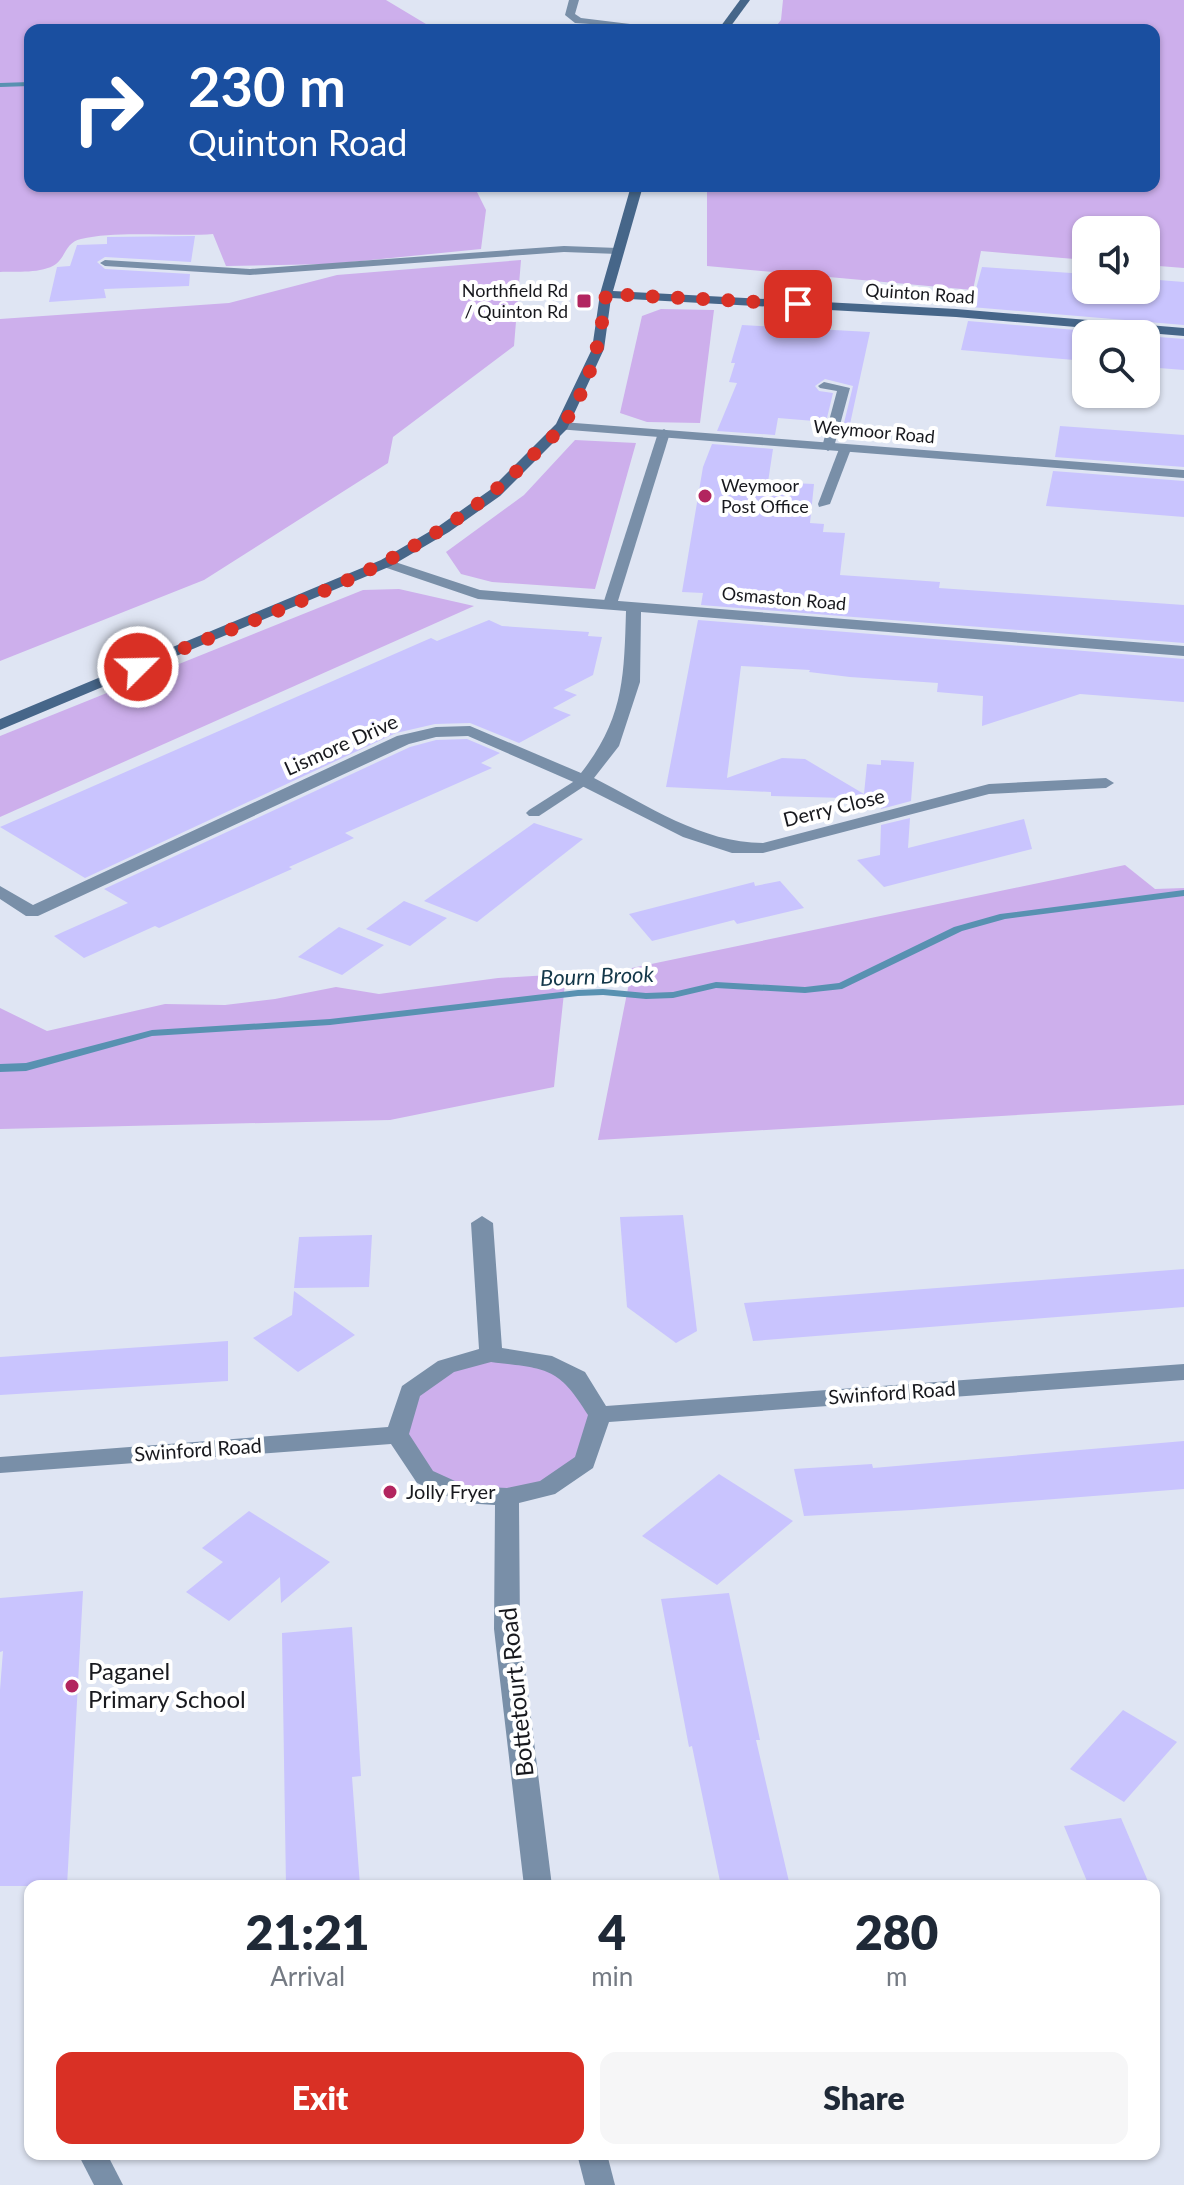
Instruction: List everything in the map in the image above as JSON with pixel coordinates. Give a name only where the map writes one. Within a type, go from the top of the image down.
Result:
[{"type":"street","points":[[574,0],[570,15],[578,21],[610,24]]},
{"type":"street","points":[[727,24],[745,0]]},
{"type":"street","points":[[0,725],[386,563],[444,529],[495,493],[562,426],[598,349],[606,294],[635,192]]},
{"type":"street","name":"Quinton Road","points":[[606,294],[956,313],[1184,332]]},
{"type":"street","name":"Weymoor Road","points":[[562,426],[1184,474]]},
{"type":"street","name":"Osmaston Road","points":[[386,563],[478,594],[1184,651]]},
{"type":"street","points":[[584,780],[611,746],[632,682],[634,607]]},
{"type":"street","name":"Lismore Drive","points":[[0,891],[32,912],[403,740],[436,732],[470,731],[584,780]]},
{"type":"street","name":"Derry Close","points":[[584,780],[689,833],[732,848],[763,848],[989,789],[1106,783]]},
{"type":"street","points":[[482,1223],[491,1354]]},
{"type":"street","points":[[491,1354],[544,1361],[577,1378],[600,1415],[585,1462],[547,1488],[507,1497],[463,1494],[425,1477],[397,1435],[410,1392],[446,1366],[491,1354]]},
{"type":"street","name":"Swinford Road","points":[[600,1415],[1184,1372]]},
{"type":"street","name":"Swinford Road","points":[[0,1465],[397,1435]]},
{"type":"street","name":"Bottetourt Road","points":[[507,1497],[507,1629],[537,1880]]},
{"type":"street","points":[[594,2160],[600,2185]]},
{"type":"lane","points":[[105,263],[250,272],[564,249],[618,251]]},
{"type":"lane","points":[[824,386],[844,388],[828,447]]},
{"type":"lane","points":[[610,604],[664,433]]},
{"type":"lane","points":[[824,504],[845,449]]},
{"type":"lane","points":[[534,813],[584,780]]},
{"type":"lane","points":[[95,2160],[109,2185]]},
{"type":"shaded area","points":[[0,0],[386,0],[426,24],[24,24],[24,192],[477,192],[486,210],[481,249],[331,264],[226,266],[213,234],[111,235],[76,241],[50,267],[36,271],[0,272]]},
{"type":"shaded area","points":[[783,0],[1184,0],[1184,268],[1160,266],[1160,216],[1072,216],[1072,259],[981,251],[973,290],[707,266],[707,192],[1160,192],[1160,24],[778,24]]},
{"type":"shaded area","points":[[521,260],[514,346],[393,437],[388,463],[204,580],[0,661],[0,319],[229,303],[337,275]]},
{"type":"shaded area","points":[[661,309],[714,310],[700,423],[647,422],[620,413],[642,316]]},
{"type":"shaded area","points":[[575,440],[636,443],[595,589],[492,582],[461,574],[446,552],[524,495]]},
{"type":"shaded area","points":[[399,589],[474,606],[0,817],[0,736],[363,590]]},
{"type":"shaded area","points":[[1125,865],[1155,889],[1184,888],[1184,1105],[598,1140],[632,968]]},
{"type":"shaded area","points":[[566,974],[554,1087],[390,1120],[0,1129],[0,1008],[47,1031],[165,1004],[225,1005],[336,987],[379,994],[498,978]]},
{"type":"shaded area","points":[[491,1358],[543,1364],[574,1380],[597,1415],[584,1457],[566,1473],[548,1483],[506,1493],[484,1494],[444,1485],[423,1471],[400,1434],[411,1394],[447,1367]]},
{"type":"building","points":[[195,236],[191,262],[105,257],[97,262],[105,269],[190,274],[189,286],[104,289],[106,298],[49,302],[57,267],[70,266],[77,245],[107,244],[107,237]]},
{"type":"building","points":[[982,267],[1072,273],[1072,304],[1160,304],[1160,280],[1184,282],[1184,325],[1160,323],[1160,320],[1125,320],[971,307]]},
{"type":"building","points":[[968,321],[1072,330],[1072,360],[961,350]]},
{"type":"building","points":[[742,325],[870,332],[850,424],[844,423],[853,386],[825,379],[815,386],[819,391],[833,393],[826,422],[778,418],[775,435],[717,431],[737,383],[729,382]]},
{"type":"building","points":[[1160,337],[1184,339],[1184,370],[1160,368]]},
{"type":"building","points":[[1060,426],[1184,435],[1184,467],[1055,457]]},
{"type":"building","points":[[712,444],[773,449],[768,482],[814,484],[810,523],[824,524],[823,532],[845,533],[840,575],[940,582],[939,588],[1184,605],[1184,643],[701,605],[703,593],[682,592],[703,467]]},
{"type":"building","points":[[1053,471],[1184,481],[1184,517],[1046,506]]},
{"type":"building","points":[[489,620],[502,626],[589,632],[588,636],[602,637],[593,675],[564,690],[577,695],[553,708],[571,715],[519,743],[470,723],[435,724],[396,733],[85,878],[0,827],[431,638],[437,641]]},
{"type":"building","points":[[698,620],[1184,659],[1184,702],[1080,694],[982,726],[983,696],[937,692],[938,683],[741,666],[727,778],[782,758],[805,759],[864,794],[867,764],[881,765],[881,760],[914,762],[911,801],[881,809],[881,799],[771,796],[771,792],[666,787]]},
{"type":"building","points":[[467,739],[500,753],[481,763],[492,768],[345,833],[354,838],[289,867],[292,869],[84,958],[54,936],[128,903],[104,889],[410,747],[436,740]]},
{"type":"building","points":[[910,818],[908,848],[1024,819],[1032,849],[884,887],[857,860],[880,855],[881,825]]},
{"type":"building","points":[[534,823],[583,839],[477,922],[424,901]]},
{"type":"building","points":[[780,881],[804,908],[737,924],[734,920],[652,941],[629,914],[754,882],[755,886]]},
{"type":"building","points":[[404,901],[447,918],[410,946],[366,929]]},
{"type":"building","points":[[339,927],[384,945],[342,975],[298,957]]},
{"type":"building","points":[[683,1215],[697,1331],[676,1343],[627,1307],[620,1217]]},
{"type":"building","points":[[372,1235],[369,1287],[294,1288],[299,1237]]},
{"type":"building","points":[[1184,1269],[1184,1307],[753,1341],[744,1303]]},
{"type":"building","points":[[294,1291],[355,1335],[298,1372],[253,1338],[292,1315]]},
{"type":"building","points":[[228,1341],[228,1381],[0,1395],[0,1357]]},
{"type":"building","points":[[1184,1441],[1184,1489],[912,1510],[804,1516],[794,1469],[872,1464],[873,1468]]},
{"type":"building","points":[[719,1474],[793,1521],[717,1585],[642,1536]]},
{"type":"building","points":[[249,1511],[330,1562],[281,1603],[280,1577],[229,1621],[186,1592],[223,1562],[202,1548]]},
{"type":"building","points":[[83,1591],[67,1880],[24,1880],[24,1886],[0,1886],[0,1690],[3,1651],[0,1652],[0,1598]]},
{"type":"building","points":[[729,1593],[760,1740],[756,1740],[789,1880],[720,1880],[692,1746],[689,1747],[661,1599]]},
{"type":"building","points":[[352,1627],[361,1776],[352,1777],[360,1880],[286,1880],[282,1633]]},
{"type":"building","points":[[1123,1710],[1177,1742],[1124,1802],[1070,1769]]},
{"type":"building","points":[[1121,1818],[1147,1880],[1086,1880],[1064,1826]]},
{"type":"waterway","points":[[0,85],[24,84]]},
{"type":"waterway","name":"Bourn Brook","points":[[0,1068],[26,1067],[152,1033],[330,1022],[578,993],[646,996],[673,995],[716,985],[805,990],[842,986],[958,929],[1004,916],[1184,893]]},
{"type":"place","name":"Northfield Rd / Quinton Rd","points":[[584,301]]},
{"type":"place","name":"Weymoor Post Office","points":[[705,496]]},
{"type":"place","name":"Jolly Fryer","points":[[390,1492]]},
{"type":"place","name":"Paganel Primary School","points":[[72,1686]]},
{"type":"route","points":[[138,667],[386,563],[444,529],[495,493],[562,426],[598,349],[606,294],[798,304]]}]
